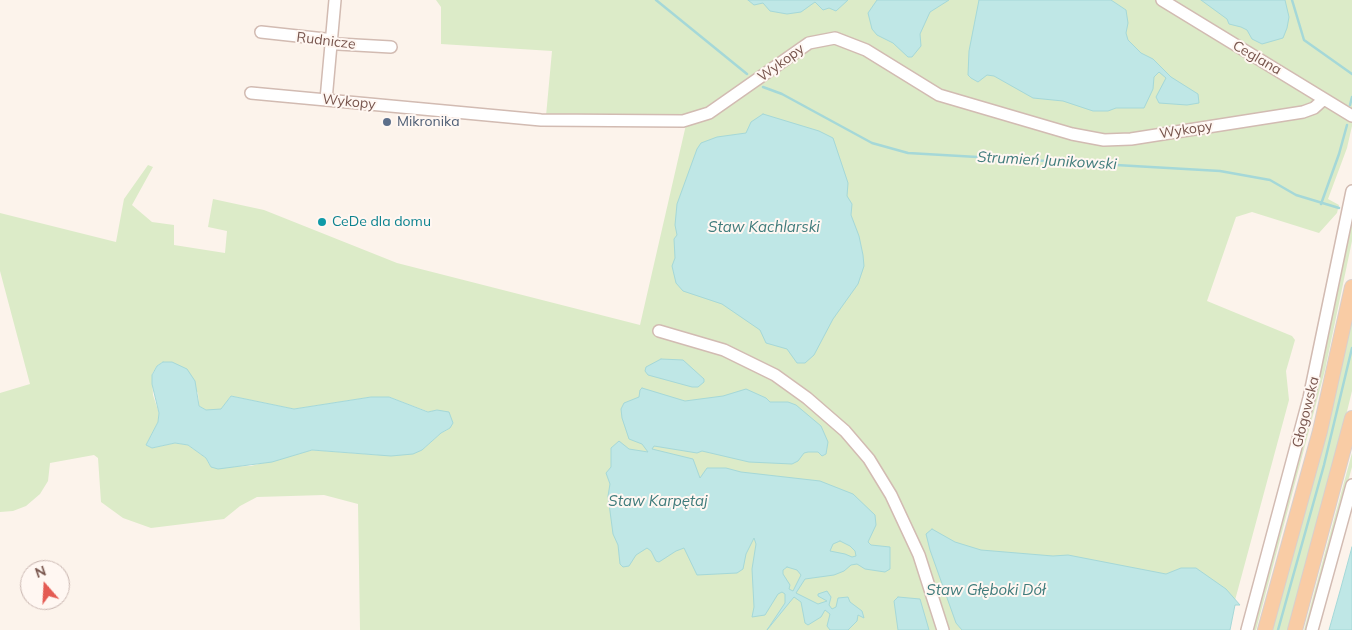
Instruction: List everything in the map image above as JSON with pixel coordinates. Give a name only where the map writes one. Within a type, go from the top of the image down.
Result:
[{"type":"main road","name":"Głogowska","points":[[1265,630],[1318,438],[1352,287]]},
{"type":"main road","points":[[1295,630],[1352,418]]},
{"type":"street","points":[[326,100],[335,0]]},
{"type":"street","name":"Ceglana","points":[[1162,0],[1181,14],[1352,116]]},
{"type":"street","name":"Rudnicze","points":[[261,32],[331,41],[338,44],[391,47]]},
{"type":"street","name":"Wykopy","points":[[251,93],[541,120],[683,121],[708,113],[809,43],[835,38],[866,50],[939,95],[1072,134],[1104,140],[1131,139],[1304,112],[1314,108],[1324,99]]},
{"type":"street","name":"Głogowska","points":[[1247,630],[1309,398],[1352,191]]},
{"type":"street","points":[[659,331],[724,350],[775,375],[807,398],[845,431],[869,459],[891,495],[919,555],[943,630]]},
{"type":"street","points":[[1312,630],[1352,485]]},
{"type":"green space","points":[[436,0],[1352,0],[1352,126],[1347,148],[1328,199],[1339,205],[1337,213],[1319,233],[1252,212],[1236,217],[1207,301],[1292,336],[1295,340],[1286,371],[1289,400],[1227,630],[360,630],[358,504],[324,495],[257,497],[240,506],[224,519],[151,528],[123,518],[101,502],[98,458],[94,455],[50,463],[48,481],[40,494],[26,506],[13,511],[0,512],[0,393],[30,384],[0,271],[0,213],[116,242],[124,199],[148,165],[153,167],[132,205],[152,222],[174,225],[174,245],[225,253],[227,231],[208,227],[213,199],[264,210],[397,263],[640,325],[688,116],[546,116],[552,51],[441,44],[441,7]],"holes":[[[163,362],[172,362],[198,393],[199,406],[206,410],[221,410],[231,396],[294,409],[371,397],[389,397],[429,412],[437,410],[450,428],[441,433],[422,450],[376,455],[312,450],[251,466],[211,467],[206,458],[188,445],[175,443],[152,448],[146,445],[158,422],[159,413],[153,395],[152,374],[157,366]]]},
{"type":"green space","points":[[1352,219],[1352,241],[1325,370],[1256,630],[1252,630],[1304,440]]},
{"type":"green space","points":[[1352,317],[1352,391],[1341,436],[1288,630],[1272,630]]},
{"type":"green space","points":[[1352,453],[1352,467],[1307,630],[1304,630]]},
{"type":"water","points":[[748,0],[848,0],[836,11],[829,8],[823,10],[815,2],[801,12],[787,14],[770,11],[763,3],[754,5]]},
{"type":"water","points":[[877,0],[949,0],[930,12],[920,34],[921,46],[912,57],[908,57],[893,43],[877,35],[872,29],[868,13]]},
{"type":"water","points":[[979,0],[1111,0],[1126,10],[1128,23],[1126,33],[1128,40],[1141,53],[1153,59],[1171,77],[1198,94],[1199,103],[1187,105],[1159,103],[1156,97],[1166,78],[1159,72],[1154,77],[1153,89],[1144,108],[1116,108],[1108,111],[1093,111],[1063,101],[1033,98],[994,76],[987,75],[978,82],[968,75],[969,51]]},
{"type":"water","points":[[1201,0],[1285,0],[1289,17],[1287,28],[1283,38],[1262,44],[1252,39],[1247,30],[1229,24],[1227,19]]},
{"type":"water","name":"Staw Kachlarski","points":[[763,114],[819,131],[833,138],[848,183],[847,196],[852,204],[851,215],[859,236],[863,255],[864,266],[858,284],[833,319],[814,355],[805,363],[797,363],[787,349],[766,343],[760,330],[722,304],[683,291],[676,283],[672,266],[675,258],[674,239],[677,235],[675,225],[677,204],[697,149],[701,143],[717,137],[746,133],[751,122]]},
{"type":"water","points":[[661,359],[683,360],[704,379],[704,382],[698,387],[692,387],[648,375],[645,371],[646,367]]},
{"type":"water","points":[[163,362],[172,362],[187,369],[195,381],[199,406],[206,410],[221,409],[231,396],[294,409],[371,397],[389,397],[428,412],[437,410],[449,412],[453,423],[450,428],[441,433],[422,450],[413,454],[391,456],[312,450],[272,462],[218,469],[211,467],[206,458],[188,445],[175,443],[152,448],[146,445],[158,422],[159,413],[152,384],[152,375],[157,366]]},
{"type":"water","name":"Staw Karpętaj","points":[[642,388],[685,401],[723,396],[746,389],[766,398],[770,402],[788,402],[796,405],[821,426],[828,442],[826,454],[822,456],[818,452],[804,453],[798,461],[792,464],[749,462],[702,451],[697,453],[654,446],[652,449],[693,459],[700,478],[707,468],[726,468],[741,472],[820,481],[853,494],[875,515],[876,525],[868,542],[871,545],[890,547],[890,569],[885,572],[865,569],[857,564],[851,565],[844,571],[834,575],[805,579],[796,593],[818,604],[827,601],[818,596],[818,594],[827,591],[831,597],[829,605],[832,609],[836,607],[838,598],[848,597],[850,602],[862,611],[864,618],[858,615],[857,621],[848,630],[830,630],[827,626],[830,614],[825,610],[821,617],[808,625],[805,623],[801,602],[794,597],[767,630],[785,603],[785,594],[782,592],[778,594],[765,615],[752,617],[754,607],[752,569],[756,544],[754,538],[746,554],[743,569],[737,573],[697,575],[684,548],[659,562],[656,561],[651,551],[647,548],[636,555],[629,566],[623,567],[620,564],[618,545],[613,534],[608,496],[610,484],[606,473],[611,467],[611,448],[619,441],[629,449],[648,452],[642,444],[629,439],[622,418],[621,409],[624,403],[639,397]],"holes":[[[840,541],[850,546],[855,551],[856,556],[852,557],[830,551],[833,544]],[[787,567],[797,570],[801,575],[793,591],[789,589],[790,585],[783,574],[783,570]]]},
{"type":"water","name":"Staw Głęboki Dół","points":[[932,529],[955,542],[981,550],[1053,556],[1068,555],[1166,574],[1181,568],[1196,568],[1226,589],[1240,605],[1235,605],[1230,630],[962,630],[956,623],[930,550],[926,534]]},
{"type":"water","points":[[1352,547],[1352,630],[1329,630],[1340,591]]},
{"type":"water","points":[[898,597],[920,599],[929,630],[898,630],[894,601]]},
{"type":"waterway","name":"Strumień Junikowski","points":[[656,0],[747,74]]},
{"type":"waterway","points":[[1292,0],[1304,40],[1352,74]]},
{"type":"waterway","name":"Strumień Junikowski","points":[[763,87],[782,94],[872,143],[908,153],[1220,171],[1270,180],[1296,195],[1339,208]]},
{"type":"waterway","points":[[1350,105],[1352,97]]},
{"type":"waterway","points":[[1321,204],[1347,125]]},
{"type":"waterway","points":[[1278,630],[1324,465],[1352,348]]},
{"type":"place","name":"Mikronika","points":[[387,122]]},
{"type":"place","name":"CeDe dla domu","points":[[322,222]]}]
